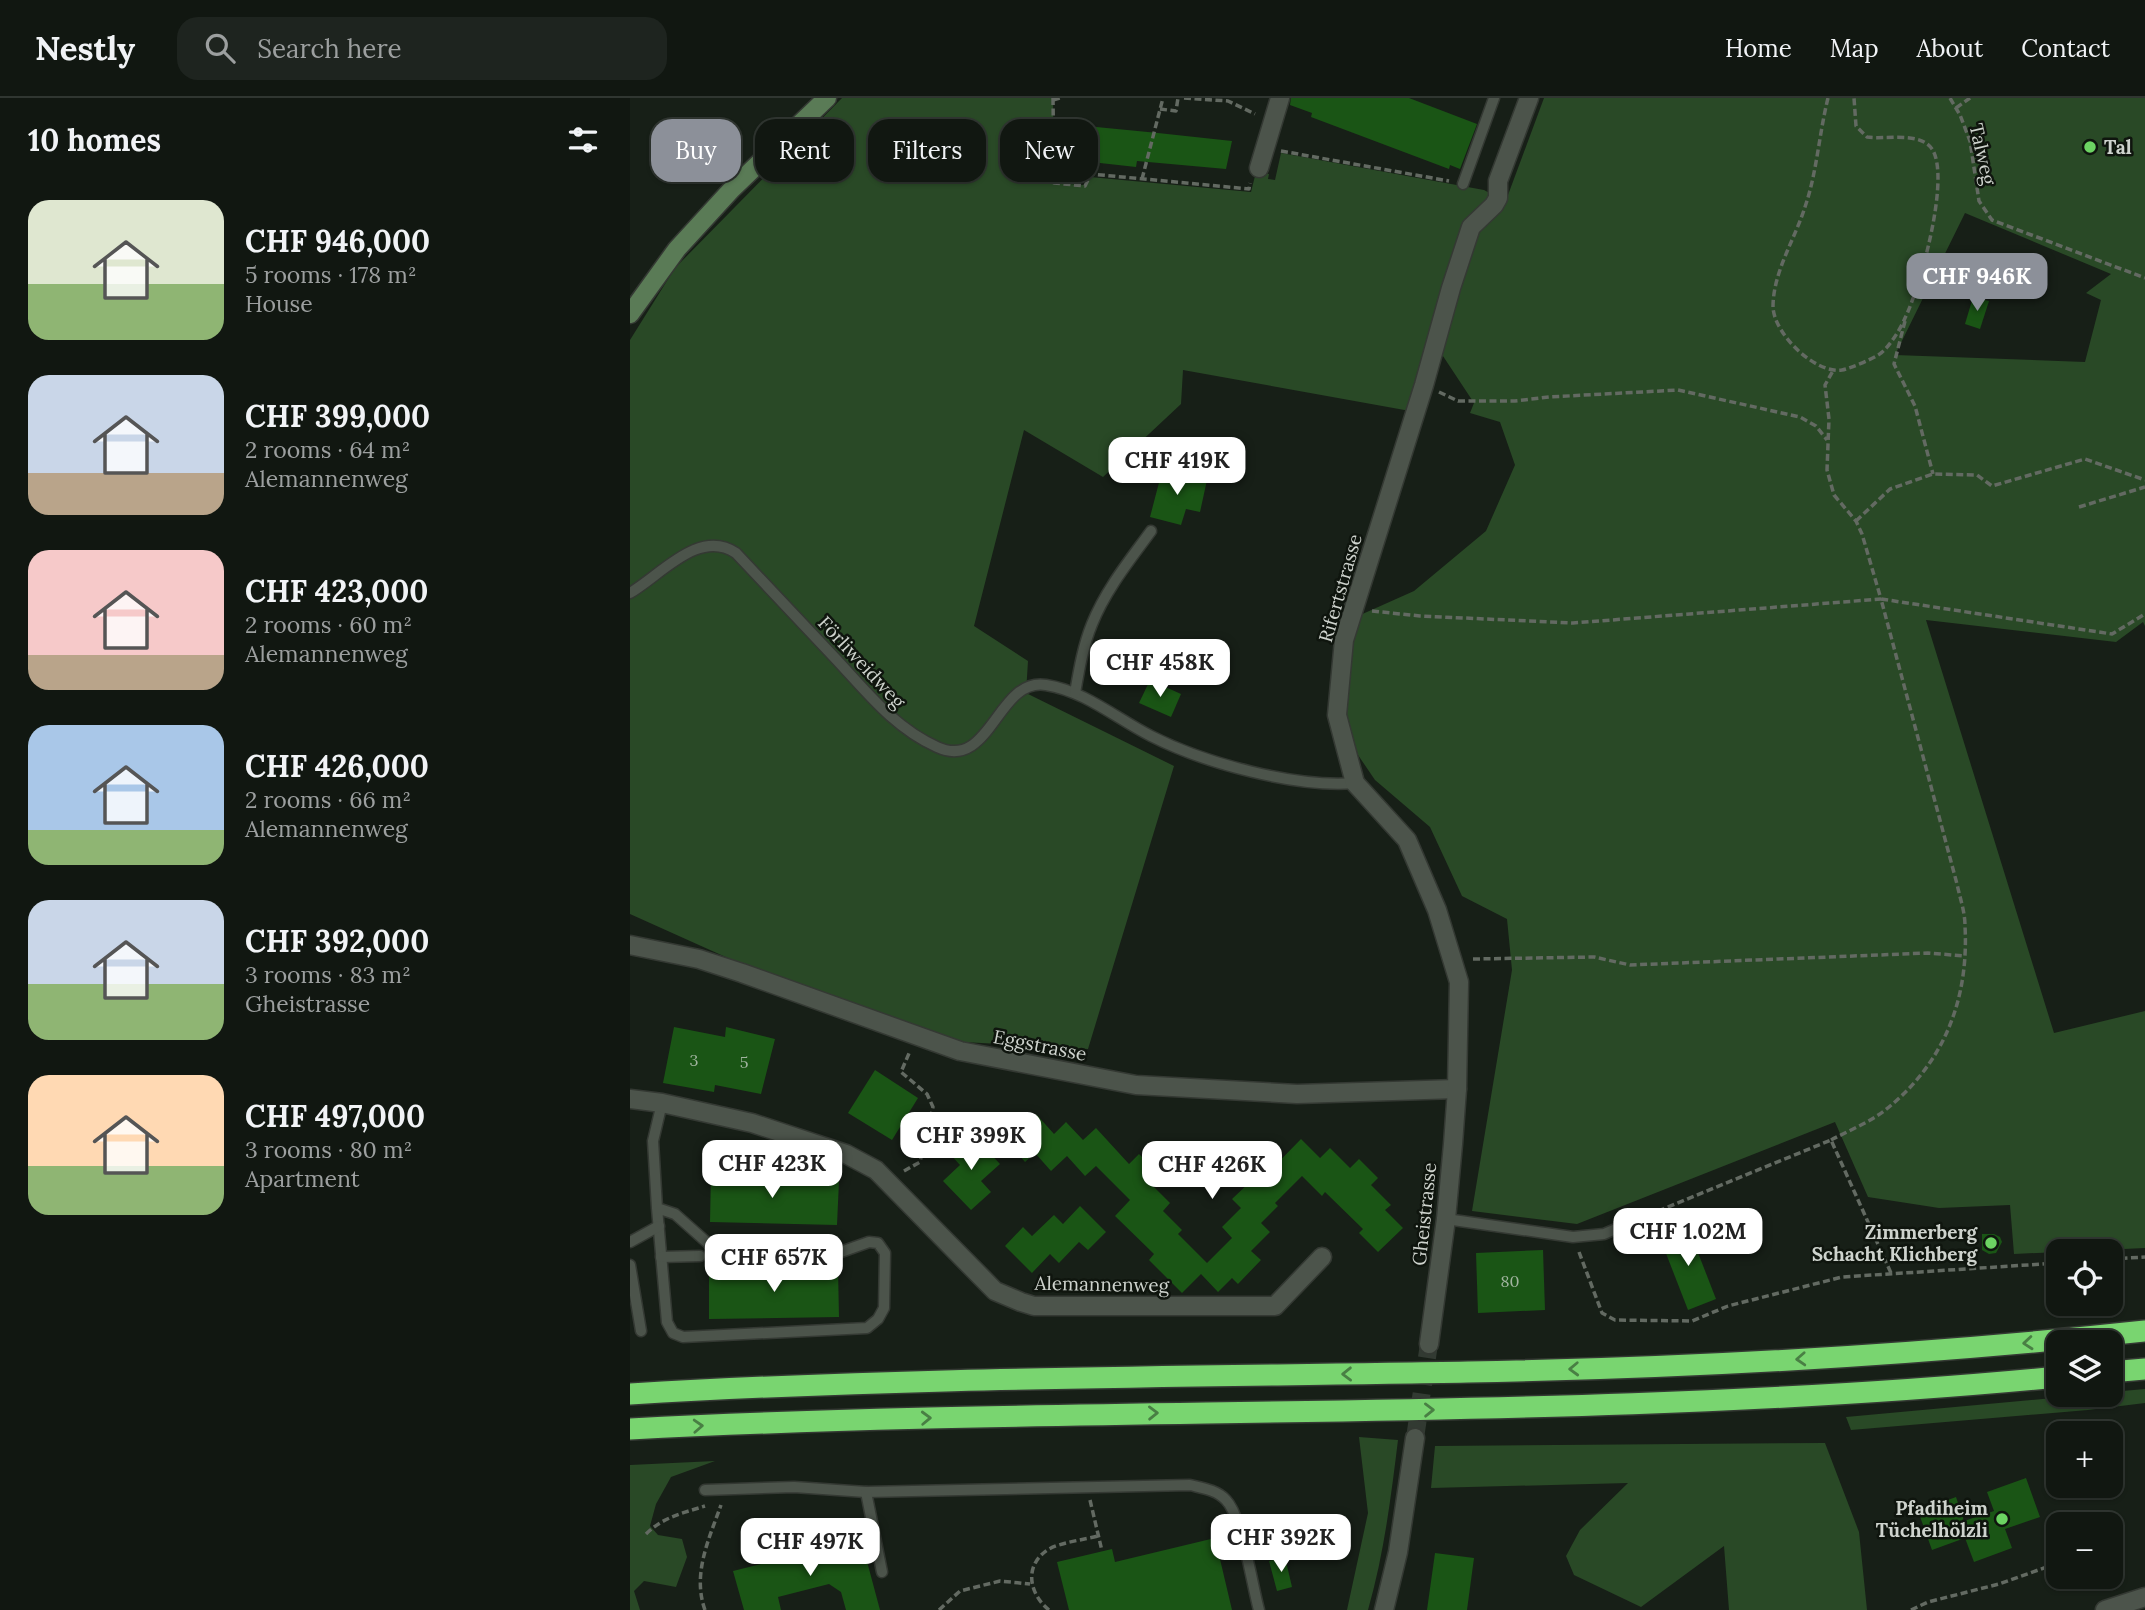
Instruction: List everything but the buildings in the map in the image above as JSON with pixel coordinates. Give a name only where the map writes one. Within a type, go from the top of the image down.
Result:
[{"type":"highway","points":[[630,1394],[973,1380],[1469,1372],[1710,1364],[2024,1343],[2145,1331]]},
{"type":"highway","points":[[2123,1371],[2145,1369]]},
{"type":"highway","points":[[630,1429],[948,1417],[1578,1407],[1869,1393],[2046,1378]]},
{"type":"main road","points":[[630,314],[677,249],[732,189],[827,98]]},
{"type":"street","points":[[1259,167],[1280,98]]},
{"type":"street","name":"Rifertstrasse","points":[[1457,1089],[1459,982],[1437,910],[1407,840],[1355,783],[1337,715],[1344,640],[1471,227],[1499,198],[1498,181],[1529,98]]},
{"type":"street","name":"Eggstrasse","points":[[630,945],[699,959],[960,1051],[1136,1085],[1297,1094],[1457,1089]]},
{"type":"street","name":"Gheistrasse","points":[[1429,1344],[1446,1219],[1457,1089]]},
{"type":"street","name":"Alemannenweg","points":[[630,1099],[662,1103],[752,1123],[846,1154],[876,1170],[995,1291],[1034,1306],[1275,1306],[1322,1257]]},
{"type":"street","points":[[1384,1610],[1398,1552],[1415,1437]]},
{"type":"street","points":[[2105,1610],[2145,1597]]},
{"type":"lane","points":[[1463,184],[1494,98]]},
{"type":"lane","points":[[1076,693],[1081,659],[1092,623],[1113,582],[1151,530]]},
{"type":"lane","name":"Förliweidweg","points":[[630,593],[691,552],[715,544],[727,546],[894,722],[937,748],[951,752],[965,750],[979,740],[1013,698],[1026,687],[1044,684],[1076,693],[1152,737],[1202,757],[1270,775],[1336,785],[1355,783]]},
{"type":"lane","points":[[657,1208],[674,1214],[720,1254],[838,1253],[869,1242],[878,1243],[885,1253],[884,1308],[878,1320],[867,1328],[683,1338],[673,1333],[667,1322],[657,1208],[653,1141],[662,1103]]},
{"type":"lane","points":[[1446,1219],[1573,1237],[1604,1234],[1644,1217]]},
{"type":"lane","points":[[630,1242],[659,1226]]},
{"type":"lane","points":[[661,1257],[699,1256]]},
{"type":"lane","points":[[630,1265],[641,1331]]},
{"type":"lane","points":[[705,1490],[794,1487],[866,1492],[1190,1485],[1212,1490],[1226,1500],[1237,1523],[1259,1610]]},
{"type":"lane","points":[[866,1492],[882,1572]]},
{"type":"path","points":[[1060,98],[1053,99],[1054,183],[1085,186],[1091,174],[1226,187]]},
{"type":"path","points":[[1142,179],[1163,98]]},
{"type":"path","points":[[1160,109],[1176,111],[1178,98]]},
{"type":"path","points":[[1184,98],[1228,101],[1273,123]]},
{"type":"path","points":[[1828,98],[1811,186],[1775,290],[1773,310],[1782,334],[1800,353],[1817,363],[1842,370],[1881,354],[1905,319]]},
{"type":"path","points":[[1854,98],[1856,126],[1867,137],[1919,138],[1932,148],[1938,168],[1934,229],[1905,319],[1894,364],[1915,407],[1933,474]]},
{"type":"path","name":"Talweg","points":[[1950,98],[1970,141],[1979,201],[1992,220],[2145,278]]},
{"type":"path","points":[[1956,108],[1970,98]]},
{"type":"path","points":[[1280,151],[1444,180]]},
{"type":"path","points":[[1644,1217],[1831,1140],[1882,1113],[1918,1081],[1941,1049],[1959,999],[1965,956],[1965,924],[1957,884],[1881,599],[1856,521],[1834,495],[1827,470],[1829,419],[1825,385],[1834,369]]},
{"type":"path","points":[[1424,385],[1458,401],[1515,401],[1678,390],[1800,418],[1816,426],[1828,442]]},
{"type":"path","points":[[1856,521],[1890,489],[1933,474],[1977,475],[1992,486],[2085,459],[2145,480]]},
{"type":"path","points":[[2079,507],[2145,487]]},
{"type":"path","points":[[1353,608],[1420,616],[1573,623],[1881,599],[2112,634],[2145,614]]},
{"type":"path","points":[[1473,959],[1594,957],[1630,965],[1928,953],[1965,956]]},
{"type":"path","points":[[890,1184],[920,1162],[933,1107],[927,1094],[901,1072],[916,1036]]},
{"type":"path","points":[[1831,1140],[1891,1273]]},
{"type":"path","points":[[1573,1237],[1602,1313],[1615,1320],[1692,1321],[1728,1307],[1842,1277],[2046,1263]]},
{"type":"path","points":[[2123,1258],[2145,1257]]},
{"type":"path","points":[[1087,1488],[1102,1551]]},
{"type":"path","points":[[646,1534],[656,1524],[704,1506],[726,1489]]},
{"type":"path","points":[[705,1610],[699,1587],[700,1567],[726,1489]]},
{"type":"path","points":[[1049,1610],[1040,1602],[1030,1584],[1031,1570],[1039,1558],[1050,1549],[1098,1536]]},
{"type":"path","points":[[1912,1610],[1928,1602],[1999,1584],[2046,1567]]},
{"type":"path","points":[[939,1610],[960,1591],[1000,1581],[1030,1584]]},
{"type":"green space","points":[[842,98],[1053,98],[1053,119],[1000,119],[1000,182],[1084,185],[1086,182],[1098,182],[1098,178],[1251,192],[1256,172],[1269,174],[1268,179],[1275,180],[1281,153],[1484,190],[1493,195],[1473,214],[1410,411],[1183,370],[1181,404],[1103,477],[1024,430],[974,626],[1028,661],[1026,693],[1174,766],[1088,1049],[908,1039],[630,914],[630,340],[675,268],[759,182],[854,182],[854,119],[821,119]]},
{"type":"green space","points":[[1544,98],[2145,98],[2145,626],[2143,622],[2116,642],[1926,620],[2054,1033],[2145,1011],[2145,1248],[2123,1249],[2123,1239],[2046,1239],[2046,1253],[2014,1254],[2010,1205],[1939,1208],[1868,1197],[1835,1122],[1577,1224],[1472,1211],[1512,970],[1507,919],[1462,896],[1430,827],[1375,780],[1358,755],[1346,716],[1350,644],[1358,616],[1414,591],[1486,531],[1515,465],[1500,422],[1470,413],[1474,403],[1439,350],[1475,230],[1504,202]],"holes":[[[1965,213],[2111,274],[2086,293],[2101,300],[2085,362],[1895,355]]]},
{"type":"green space","points":[[2145,1389],[2145,1403],[2123,1406],[2123,1391]]},
{"type":"green space","points":[[2046,1399],[2046,1407],[2112,1407],[1851,1430],[1846,1417]]},
{"type":"green space","points":[[1359,1437],[1398,1440],[1383,1547],[1368,1610],[1347,1610],[1368,1513]]},
{"type":"green space","points":[[1825,1443],[1859,1532],[1867,1610],[1729,1610],[1724,1546],[1641,1607],[1574,1575],[1566,1556],[1580,1530],[1628,1483],[1431,1488],[1435,1446]]},
{"type":"green space","points":[[715,1461],[671,1477],[656,1504],[650,1526],[658,1535],[682,1539],[687,1557],[676,1587],[644,1581],[634,1591],[640,1610],[630,1610],[630,1465]]},
{"type":"tunnel","points":[[1415,1438],[1429,1344]]},
{"type":"place","name":"Tal","points":[[2090,147]]},
{"type":"place","name":"Zimmerberg Schacht Klichberg","points":[[1991,1243]]},
{"type":"place","name":"Pfadiheim Tüchelhölzli","points":[[2002,1519]]}]
